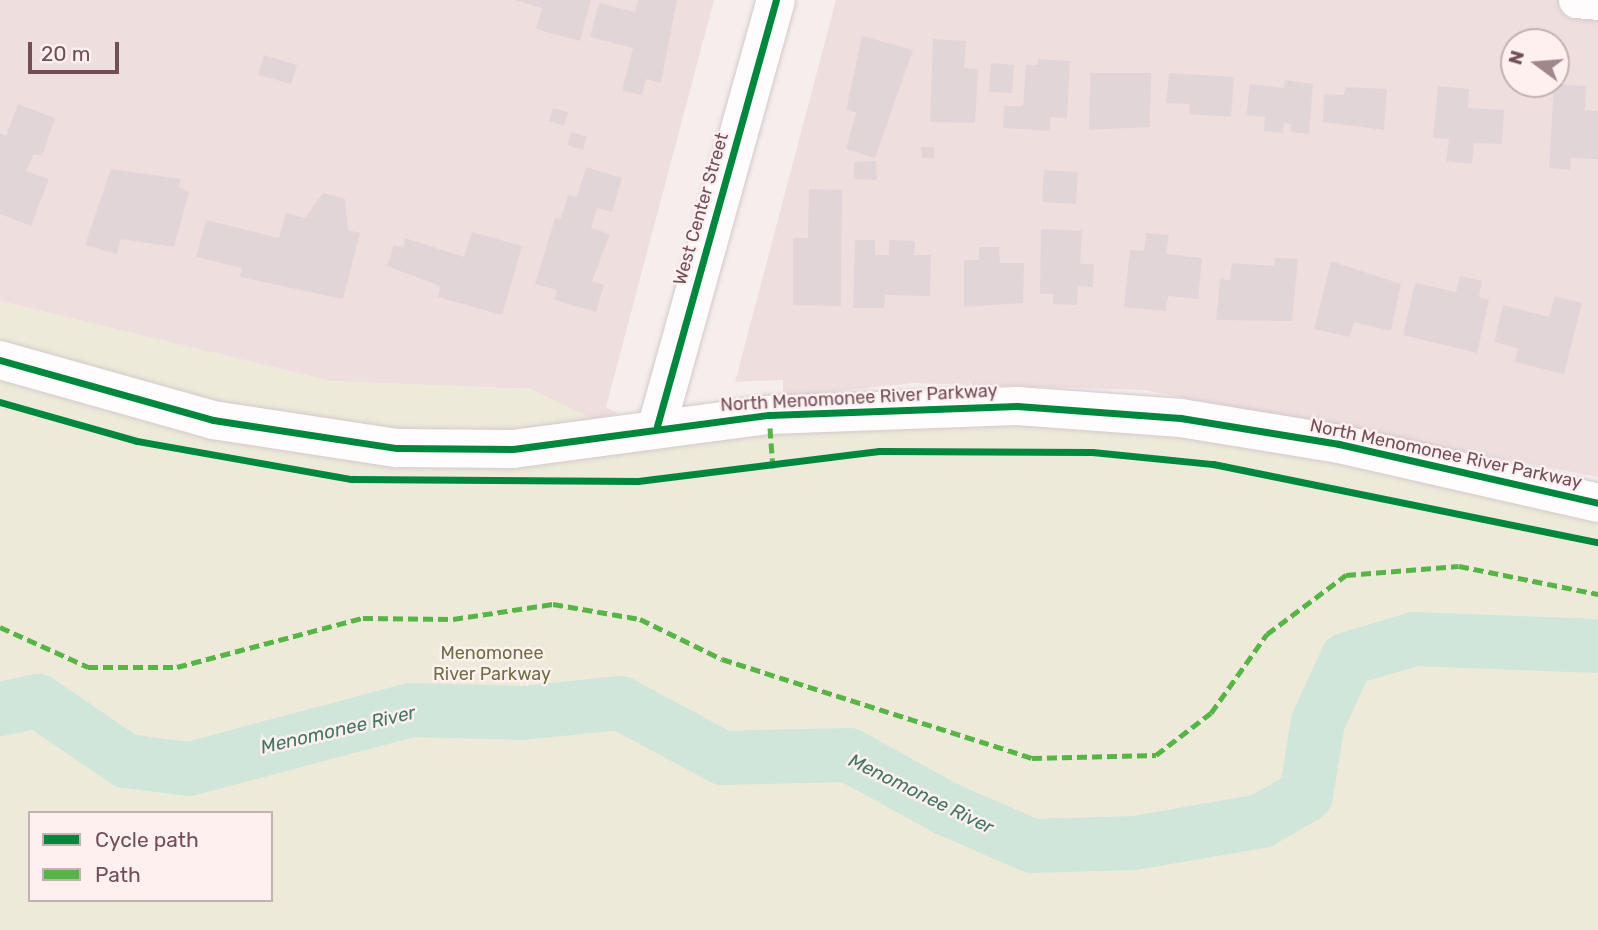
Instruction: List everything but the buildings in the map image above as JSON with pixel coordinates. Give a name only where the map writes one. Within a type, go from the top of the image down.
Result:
[{"type":"street","name":"West Center Street","points":[[657,426],[776,0]]},
{"type":"street","points":[[1576,0],[1598,2]]},
{"type":"street","name":"North Menomonee River Parkway","points":[[0,360],[201,417],[309,439],[513,449],[657,426],[840,410],[1017,406],[1181,418],[1339,444],[1598,503]]},
{"type":"shaded area","points":[[0,0],[714,0],[606,407],[618,413],[592,419],[531,389],[330,381],[0,301]]},
{"type":"shaded area","points":[[836,0],[1598,0],[1598,477],[1144,390],[912,383],[783,397],[783,380],[735,382]]},
{"type":"green space","name":"Menomonee River Parkway","points":[[0,301],[330,381],[531,389],[593,419],[657,426],[1017,406],[1598,503],[1598,930],[0,930]]},
{"type":"waterway","name":"Menomonee River","points":[[0,709],[38,701],[126,761],[189,769],[411,710],[523,713],[620,703],[723,758],[849,755],[947,809],[1032,846],[1134,843],[1261,821],[1306,795],[1318,722],[1347,659],[1414,639],[1598,646]]},
{"type":"marked path","points":[[770,428],[773,469]]},
{"type":"marked path","points":[[0,627],[88,667],[177,667],[363,618],[453,619],[553,604],[640,619],[722,659],[1032,758],[1156,755],[1211,713],[1267,634],[1346,575],[1459,566],[1598,594]]},
{"type":"cycle path","points":[[657,426],[776,0]]},
{"type":"cycle path","points":[[0,360],[213,420],[397,448],[513,449],[769,415],[1017,406],[1181,418],[1339,444],[1598,503]]},
{"type":"cycle path","points":[[0,402],[137,441],[351,479],[638,481],[879,451],[1092,452],[1213,464],[1598,542]]}]
